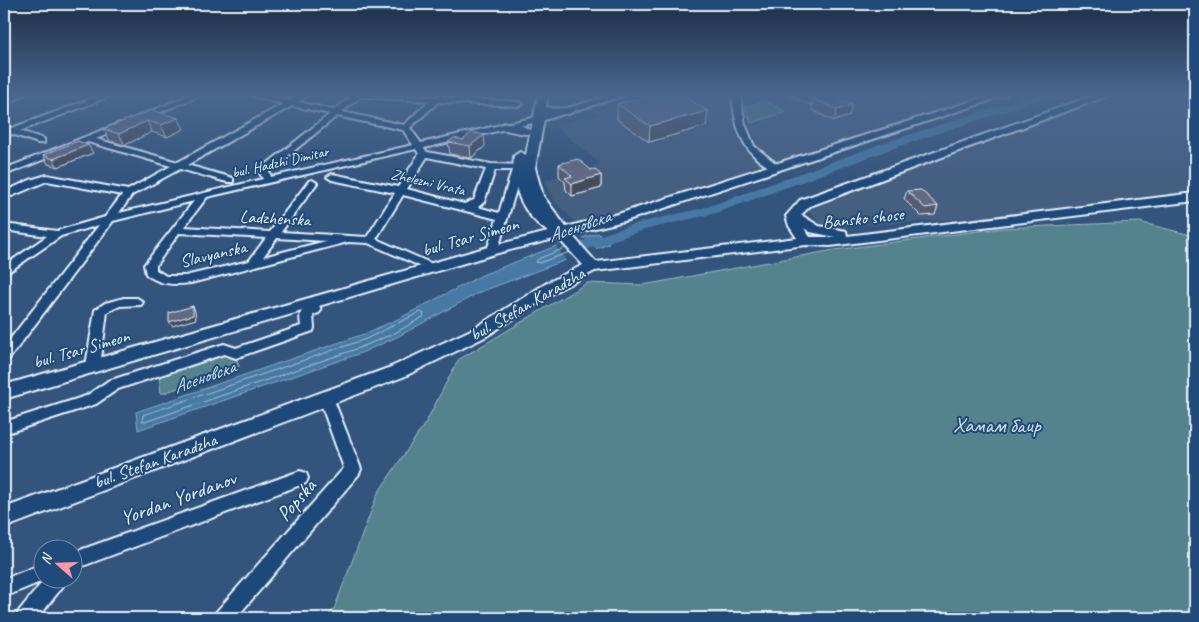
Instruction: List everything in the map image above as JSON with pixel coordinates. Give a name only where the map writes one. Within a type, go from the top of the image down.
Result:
[{"type":"main road","points":[[502,127],[519,128],[526,124]]},
{"type":"main road","points":[[532,124],[518,167],[520,186],[534,212],[546,225],[565,237]]},
{"type":"main road","points":[[533,124],[529,168],[537,197],[565,237],[589,263]]},
{"type":"main road","name":"bul. Tsar Simeon","points":[[4,392],[313,304],[493,250],[565,237],[910,124]]},
{"type":"main road","points":[[806,242],[794,222],[793,216],[798,208],[815,198],[1023,124]]},
{"type":"main road","name":"Bansko shose","points":[[806,242],[832,237],[1195,191]]},
{"type":"main road","name":"Bansko shose","points":[[832,237],[1195,197]]},
{"type":"main road","points":[[793,216],[806,225],[832,237]]},
{"type":"main road","name":"bul. Stefan Karadzha","points":[[4,518],[397,372],[448,349],[490,327],[589,263],[806,242]]},
{"type":"street","points":[[7,131],[27,124]]},
{"type":"street","points":[[4,172],[124,124]]},
{"type":"street","points":[[4,356],[129,193],[253,124]]},
{"type":"street","points":[[266,176],[266,169],[323,124]]},
{"type":"street","points":[[386,124],[406,128],[421,150],[491,167],[518,167],[493,250]]},
{"type":"street","points":[[406,128],[410,124]]},
{"type":"street","points":[[742,124],[748,146],[775,167]]},
{"type":"street","name":"bul. Hadzhi Dimitar","points":[[4,227],[57,234],[204,195],[230,184],[266,176],[421,150],[502,127]]},
{"type":"street","points":[[7,131],[41,141]]},
{"type":"street","points":[[87,139],[178,166],[230,184]]},
{"type":"street","points":[[421,150],[401,191],[370,240],[433,268]]},
{"type":"street","name":"Zhelezni Vrata","points":[[332,177],[401,191],[464,207],[473,206],[480,202],[491,167]]},
{"type":"street","points":[[8,194],[33,182],[48,178],[129,193]]},
{"type":"street","points":[[252,264],[312,184]]},
{"type":"street","name":"Slavyanska","points":[[204,195],[150,265],[150,271],[156,276],[176,281],[191,279],[347,239]]},
{"type":"street","points":[[464,207],[503,216]]},
{"type":"street","name":"Ladzhenska","points":[[177,230],[370,240]]},
{"type":"street","points":[[4,271],[57,234]]},
{"type":"street","points":[[92,366],[101,310],[131,300],[137,302]]},
{"type":"street","points":[[4,428],[91,400],[113,384],[224,349],[236,353],[308,328],[306,313],[315,310],[313,304]]},
{"type":"street","name":"Popska","points":[[224,618],[353,469],[326,398]]},
{"type":"street","name":"Yordan Yordanov","points":[[82,558],[300,478]]},
{"type":"street","points":[[4,588],[32,577]]},
{"type":"street","points":[[26,618],[48,590]]},
{"type":"shaded area","points":[[899,124],[578,225],[552,199],[545,180],[600,164],[554,125]]},
{"type":"shaded area","points":[[1037,124],[1195,124],[1195,203],[824,228],[808,211],[839,194]]},
{"type":"green space","name":"Хамам баир","points":[[1139,222],[1195,236],[1195,618],[326,618],[334,609],[378,493],[426,422],[458,360],[587,283],[643,285],[834,250],[1002,228]]},
{"type":"green space","points":[[224,353],[236,356],[239,367],[161,394],[159,375]]},
{"type":"water","points":[[598,233],[609,244],[480,292],[397,337],[361,353],[138,430],[136,412],[364,334],[398,319],[482,275],[556,246]]},
{"type":"pier","points":[[581,237],[598,250],[567,262],[556,246]]},
{"type":"building","points":[[116,124],[140,124],[119,134],[103,129]]},
{"type":"building","points":[[472,132],[484,135],[470,146],[448,142],[454,138],[463,140]]},
{"type":"building","points":[[78,141],[88,145],[53,159],[43,155]]},
{"type":"building","points":[[578,159],[591,170],[594,169],[601,175],[572,184],[565,178],[572,176],[559,164]]},
{"type":"building","points":[[921,190],[938,206],[925,208],[907,191]]},
{"type":"building","points":[[193,306],[193,315],[169,322],[169,313]]},
{"type":"waterway","name":"Асеновска","points":[[582,246],[639,227],[711,210],[890,145],[955,124]]}]
